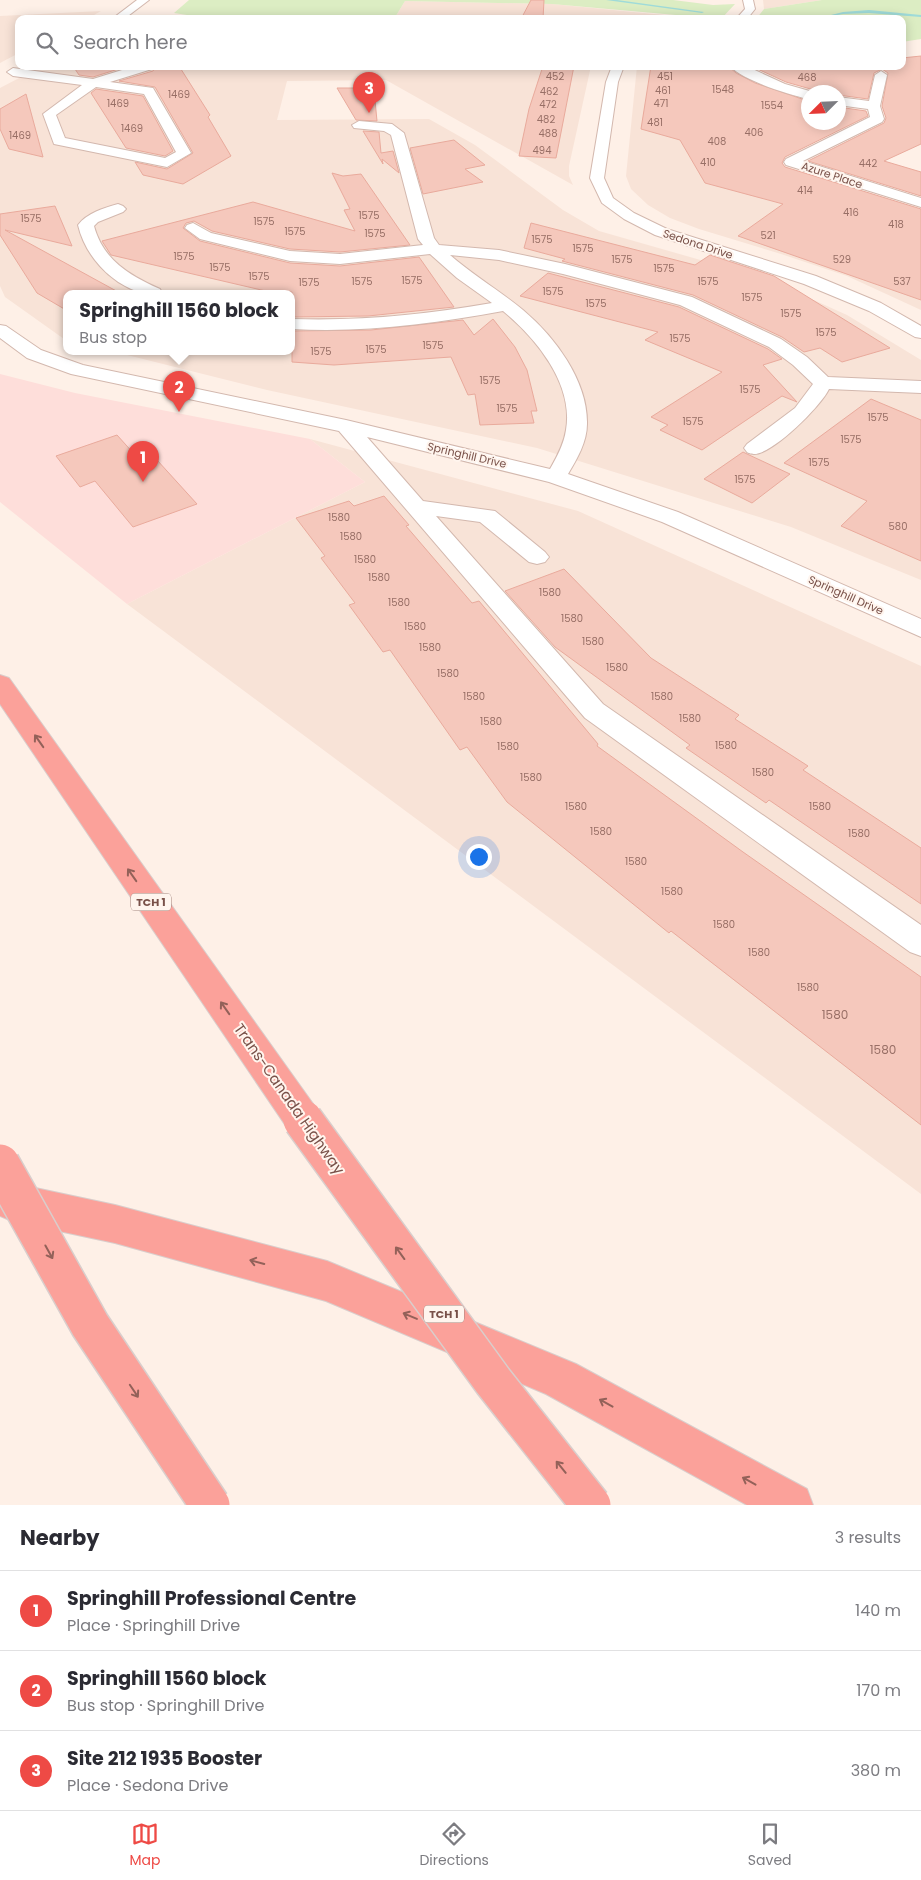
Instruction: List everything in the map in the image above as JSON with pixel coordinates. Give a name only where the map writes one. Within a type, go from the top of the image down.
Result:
[{"type":"highway","name":"Trans-Canada Highway","points":[[0,684],[303,1120],[493,1381],[591,1505]]},
{"type":"highway","points":[[0,1164],[90,1325],[210,1505]]},
{"type":"highway","points":[[0,1200],[115,1224],[327,1281],[561,1378],[791,1505]]},
{"type":"street","points":[[123,15],[144,0]]},
{"type":"street","points":[[745,15],[750,9],[748,0]]},
{"type":"street","points":[[0,78],[16,70]]},
{"type":"street","points":[[23,70],[94,83],[149,91],[184,153],[167,163],[59,141],[49,114],[94,83],[135,70]]},
{"type":"street","name":"Sedona Drive","points":[[616,70],[612,82],[597,178],[607,200],[629,216],[661,232],[810,280],[875,307],[921,333]]},
{"type":"street","points":[[744,70],[773,84],[801,93]]},
{"type":"street","name":"Azure Place","points":[[881,75],[874,106],[877,119],[791,162],[921,203]]},
{"type":"street","points":[[846,102],[874,106]]},
{"type":"street","points":[[360,125],[387,127],[397,133],[426,239],[434,249],[465,275],[507,305],[534,329],[558,361],[572,394],[577,424],[570,451],[556,476]]},
{"type":"street","points":[[118,209],[93,219],[86,225],[88,238],[98,255],[118,274],[148,290]]},
{"type":"street","points":[[192,228],[206,236],[246,247],[316,259],[349,258],[434,249],[499,254],[565,269],[686,301],[775,343],[800,361],[824,383],[921,387]]},
{"type":"street","points":[[295,324],[338,326],[391,323],[507,305]]},
{"type":"street","name":"Springhill Drive","points":[[0,330],[34,354],[78,370],[346,426],[556,476],[670,517],[921,629]]},
{"type":"street","points":[[754,448],[799,415],[819,394],[824,383]]},
{"type":"street","points":[[346,426],[594,711],[921,942]]},
{"type":"street","points":[[415,506],[487,516],[538,557]]},
{"type":"shaded area","points":[[763,0],[822,0],[764,9]]},
{"type":"shaded area","points":[[405,1],[552,4],[664,15],[396,15]]},
{"type":"shaded area","points":[[101,11],[94,15],[20,15]]},
{"type":"shaded area","points":[[15,15],[15,55],[0,63],[0,16]]},
{"type":"shaded area","points":[[34,70],[590,70],[569,166],[569,176],[573,185],[386,80],[287,81],[277,120],[429,119],[475,145],[563,210],[599,231],[753,275],[798,293],[847,315],[921,360],[921,580],[791,527],[537,448],[267,390],[127,355],[295,355],[295,290],[63,290],[63,338],[5,297],[0,286],[0,88]]},
{"type":"shaded area","points":[[637,70],[723,70],[789,99],[801,102],[801,130],[824,130],[760,161],[921,214],[921,310],[847,276],[670,218],[648,205],[631,189],[626,176]]},
{"type":"shaded area","points":[[0,374],[75,393],[310,439],[365,482],[127,604],[0,502]]},
{"type":"shaded area","points":[[310,439],[578,511],[921,666],[921,1194],[127,604],[365,482]]},
{"type":"green space","points":[[189,0],[673,0],[713,5],[735,4],[725,15],[676,15],[552,4],[405,1],[396,15],[187,15],[174,13]]},
{"type":"green space","points":[[822,0],[921,0],[921,39],[906,41],[906,15],[759,15],[764,9]]},
{"type":"building","points":[[531,0],[544,0],[543,15],[523,15]]},
{"type":"building","points":[[921,56],[921,144],[884,161],[921,172],[921,196],[808,161],[884,123],[886,118],[882,106],[888,73],[884,70],[906,70],[906,58]]},
{"type":"building","points":[[76,70],[115,70],[93,77],[79,75]]},
{"type":"building","points":[[182,70],[210,115],[208,117],[231,156],[183,184],[143,175],[135,162],[167,169],[193,153],[155,87],[119,81],[153,71]]},
{"type":"building","points":[[542,70],[573,70],[556,158],[519,156],[529,109]]},
{"type":"building","points":[[650,70],[733,70],[755,83],[801,99],[801,130],[840,130],[785,157],[782,163],[785,167],[921,209],[921,300],[738,236],[783,204],[705,183],[680,140],[641,129]]},
{"type":"building","points":[[760,70],[880,70],[874,73],[868,99],[846,96],[846,85],[801,86],[786,82]]},
{"type":"building","points":[[337,88],[374,90],[377,121],[356,120]]},
{"type":"building","points":[[96,89],[143,96],[173,151],[165,156],[126,148],[91,93]]},
{"type":"building","points":[[26,94],[43,157],[9,149],[0,129],[0,109]]},
{"type":"building","points":[[846,108],[866,111],[868,116],[846,127]]},
{"type":"building","points":[[363,131],[379,132],[381,153],[393,151],[399,173],[382,159],[383,164]]},
{"type":"building","points":[[454,140],[485,165],[465,169],[483,182],[423,194],[410,148]]},
{"type":"building","points":[[332,173],[343,176],[361,174],[410,245],[340,252],[290,249],[212,231],[194,221],[186,223],[183,228],[200,241],[290,263],[340,266],[419,257],[454,307],[368,316],[295,317],[295,290],[261,290],[111,255],[102,241],[253,202],[355,231],[344,210],[350,209]]},
{"type":"building","points":[[55,206],[72,246],[5,230],[115,290],[63,290],[63,308],[37,293],[0,235],[0,214]]},
{"type":"building","points":[[531,223],[695,265],[710,255],[774,276],[890,348],[842,362],[820,348],[804,352],[782,337],[693,295],[562,261],[565,259],[524,248]]},
{"type":"building","points":[[548,273],[679,307],[768,349],[782,359],[763,365],[797,402],[782,396],[702,450],[660,430],[668,425],[651,417],[722,372],[645,340],[658,332],[520,296]]},
{"type":"building","points":[[493,319],[515,347],[527,370],[537,411],[531,411],[534,423],[480,425],[475,394],[468,395],[451,357],[334,365],[292,362],[292,355],[295,355],[295,331],[371,330],[463,320],[474,335]]},
{"type":"building","points":[[871,399],[921,420],[921,561],[841,526],[867,501],[784,463]]},
{"type":"building","points":[[117,435],[144,465],[157,460],[197,504],[133,527],[95,481],[80,487],[56,456]]},
{"type":"building","points":[[743,452],[790,474],[752,503],[704,479]]},
{"type":"building","points":[[384,496],[409,525],[406,526],[472,603],[479,601],[598,744],[597,746],[743,852],[921,977],[921,1125],[671,931],[669,933],[507,802],[467,747],[460,750],[390,650],[383,652],[349,605],[355,603],[321,558],[325,556],[296,518],[349,501],[354,506]]},
{"type":"building","points":[[564,569],[651,658],[739,715],[735,719],[808,766],[803,770],[921,848],[921,904],[769,800],[766,803],[686,748],[690,745],[555,647],[505,591]]},
{"type":"waterway","points":[[608,0],[702,12]]},
{"type":"waterway","points":[[830,15],[882,12],[921,16]]},
{"type":"place","name":"Site 212 1935 Booster","points":[[369,113]]},
{"type":"place","name":"Springhill 1560 block","points":[[179,412]]},
{"type":"place","name":"Springhill Professional Centre","points":[[143,482]]}]
